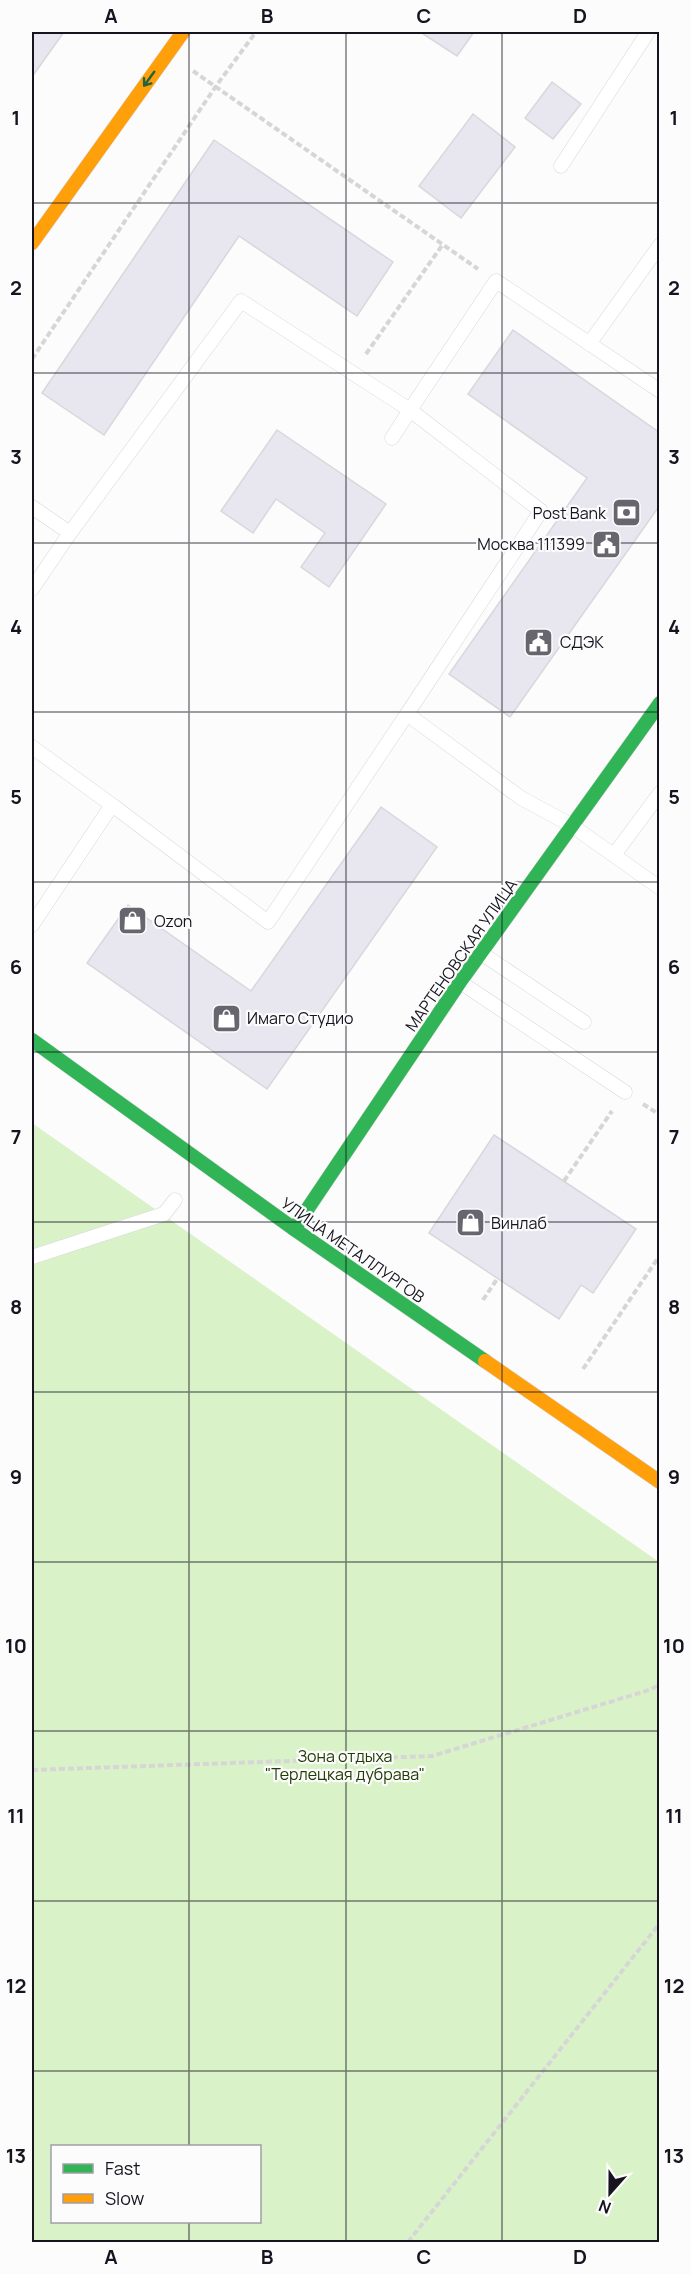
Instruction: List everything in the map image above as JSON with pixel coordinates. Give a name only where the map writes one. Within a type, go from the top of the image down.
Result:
[{"type":"street","points":[[32,243],[183,32]]},
{"type":"street","name":"МАРТЕНОВСКАЯ УЛИЦА","points":[[294,1229],[460,982],[660,703]]},
{"type":"street","name":"УЛИЦА МЕТАЛЛУРГОВ","points":[[32,1040],[294,1229],[660,1482]]},
{"type":"lane","points":[[561,166],[648,32]]},
{"type":"lane","points":[[589,344],[660,245]]},
{"type":"lane","points":[[392,438],[496,281],[660,391]]},
{"type":"lane","points":[[32,590],[70,534],[241,301],[410,410],[540,511],[268,922],[32,747]]},
{"type":"lane","points":[[32,507],[70,534]]},
{"type":"lane","points":[[407,714],[521,798],[571,825],[660,888]]},
{"type":"lane","points":[[614,855],[660,793]]},
{"type":"lane","points":[[32,925],[112,805]]},
{"type":"lane","points":[[481,953],[584,1022]]},
{"type":"lane","points":[[460,982],[625,1092]]},
{"type":"lane","points":[[32,1257],[164,1214],[175,1200]]},
{"type":"path","points":[[32,359],[216,87],[256,32]]},
{"type":"path","points":[[168,53],[496,281]]},
{"type":"path","points":[[353,373],[443,244]]},
{"type":"path","points":[[564,1181],[625,1092]]},
{"type":"path","points":[[583,1369],[660,1255]]},
{"type":"path","points":[[483,1300],[497,1279]]},
{"type":"path","points":[[32,1770],[432,1756],[660,1685]]},
{"type":"path","points":[[408,2242],[660,1923]]},
{"type":"green space","name":"Зона отдыха \"Терлецкая дубрава\"","points":[[32,1123],[659,1562],[659,2242],[32,2242]]},
{"type":"building","points":[[32,32],[64,32],[32,77]]},
{"type":"building","points":[[420,32],[474,32],[457,56]]},
{"type":"building","points":[[552,82],[581,104],[553,139],[525,118]]},
{"type":"building","points":[[473,114],[515,147],[461,218],[419,186]]},
{"type":"building","points":[[214,140],[393,262],[357,316],[239,236],[104,435],[42,393]]},
{"type":"building","points":[[513,330],[660,433],[660,505],[510,717],[449,674],[587,478],[468,394]]},
{"type":"building","points":[[277,430],[386,504],[329,587],[301,567],[325,533],[276,499],[253,533],[221,511]]},
{"type":"building","points":[[381,807],[437,847],[267,1089],[87,963],[128,905],[251,991]]},
{"type":"building","points":[[494,1135],[636,1229],[593,1293],[581,1285],[559,1319],[429,1233]]},
{"type":"traffic: fast","points":[[294,1229],[460,982],[660,703]]},
{"type":"traffic: fast","points":[[32,1040],[294,1229],[485,1361]]},
{"type":"traffic: slow","points":[[32,243],[183,32]]},
{"type":"traffic: slow","points":[[485,1361],[660,1482]]},
{"type":"place","name":"Post Bank","points":[[627,513]]},
{"type":"place","name":"Москва 111399","points":[[606,544]]},
{"type":"place","name":"СДЭК","points":[[539,642]]},
{"type":"place","name":"Ozon","points":[[133,921]]},
{"type":"place","name":"Имаго Студио","points":[[226,1018]]},
{"type":"place","name":"Винлаб","points":[[470,1223]]}]
